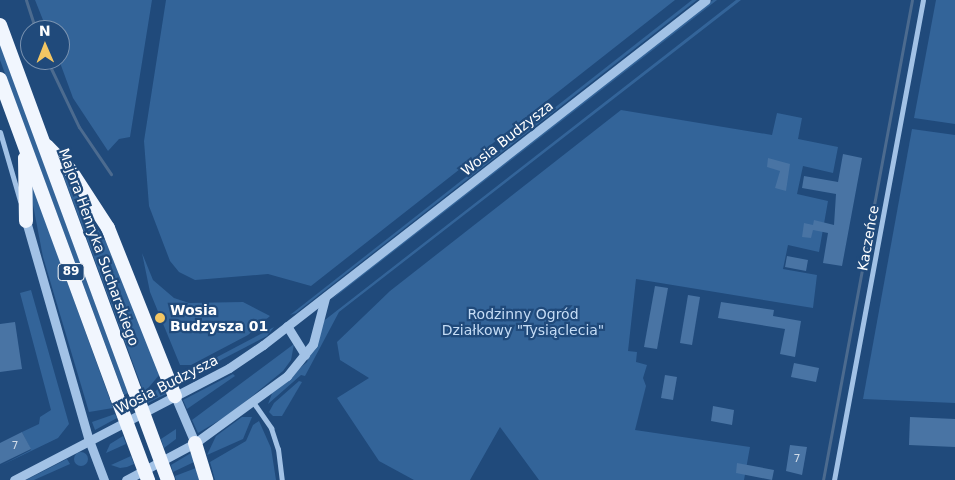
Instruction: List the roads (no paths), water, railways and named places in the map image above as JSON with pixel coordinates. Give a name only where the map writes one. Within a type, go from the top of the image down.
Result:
[{"type":"highway","name":"Majora Henryka Sucharskiego","points":[[0,25],[168,480]]},
{"type":"highway","name":"89","points":[[0,80],[148,480]]},
{"type":"highway","points":[[43,142],[71,171],[108,228],[175,396]]},
{"type":"highway","points":[[25,147],[26,221]]},
{"type":"highway","points":[[195,444],[206,480]]},
{"type":"street","name":"Wosia Budzysza","points":[[14,480],[229,368],[325,298],[706,0]]},
{"type":"street","name":"Kaczeńce","points":[[834,480],[923,0]]},
{"type":"street","points":[[0,132],[89,440],[104,480]]},
{"type":"street","points":[[126,480],[195,444],[287,376],[313,344],[325,298]]},
{"type":"street","points":[[287,326],[305,355]]},
{"type":"street","points":[[175,396],[195,444]]},
{"type":"street","points":[[253,402],[271,428],[278,449],[282,480]]},
{"type":"waterway","points":[[26,0],[33,20]]},
{"type":"waterway","points":[[823,480],[912,0]]},
{"type":"waterway","points":[[52,70],[79,127],[111,174]]},
{"type":"place","name":"Wosia Budzysza 01","points":[[160,318]]},
{"type":"park label","name":"Rodzinny Ogród Działkowy \"Tysiąclecia\"","points":[[523,322]]}]
